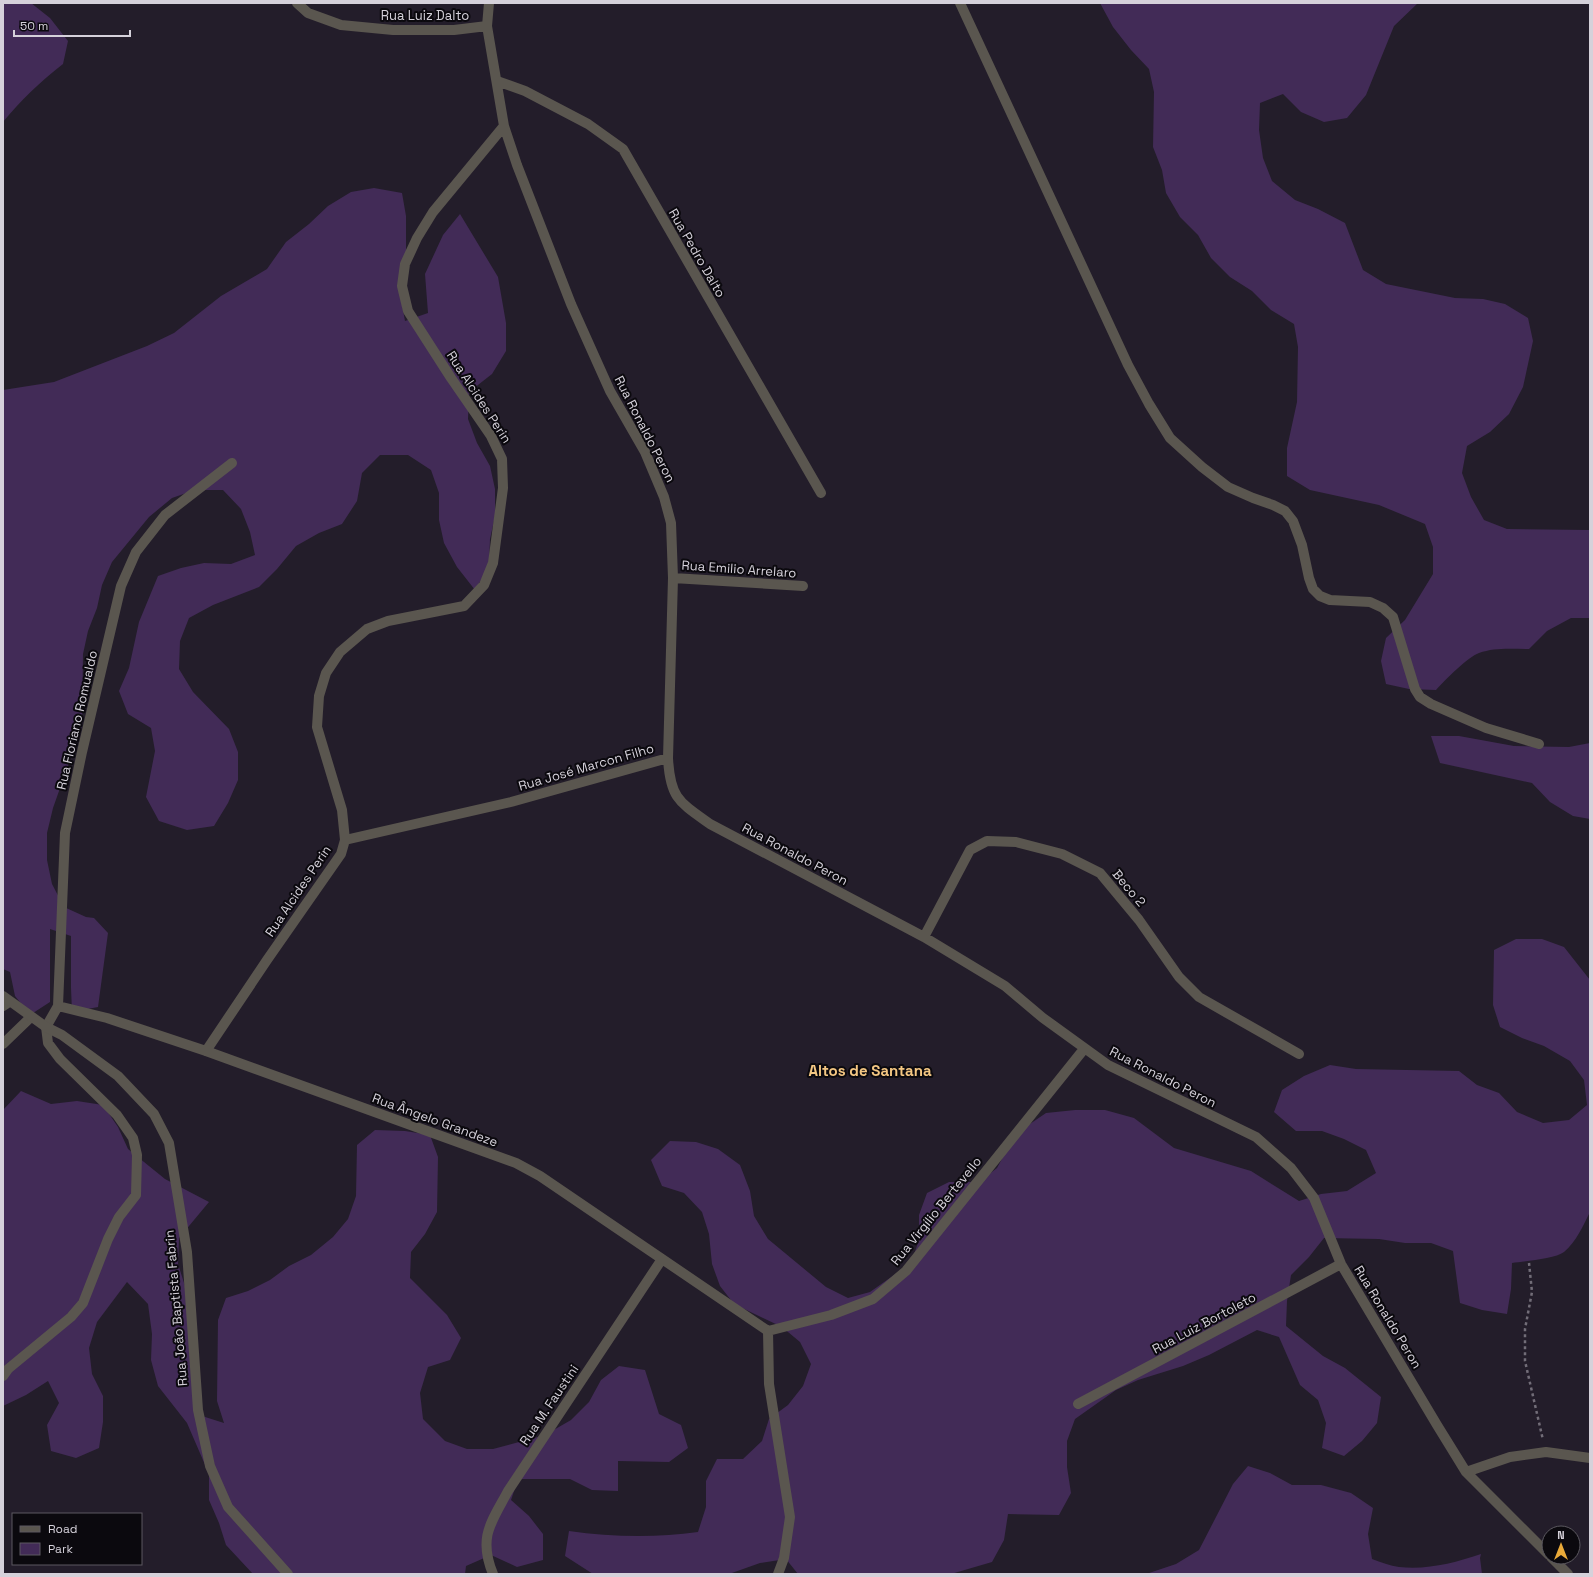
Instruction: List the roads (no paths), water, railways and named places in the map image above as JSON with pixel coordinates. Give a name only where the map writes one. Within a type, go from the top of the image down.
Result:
[{"type":"street","name":"Rua Luiz Dalto","points":[[297,3],[308,13],[341,24],[394,30],[454,30],[487,26]]},
{"type":"street","name":"Rua Ronaldo Peron","points":[[489,3],[487,26],[504,126],[517,165],[571,304],[610,391],[645,452],[664,497],[671,523],[673,578],[668,758],[669,774],[674,793],[686,807],[710,824],[924,938],[1004,986],[1043,1018],[1108,1065],[1256,1137],[1291,1168],[1314,1198],[1341,1264],[1466,1472],[1541,1547]]},
{"type":"street","points":[[960,3],[1128,365],[1149,404],[1170,438],[1202,467],[1228,487],[1253,498],[1273,504],[1285,511],[1293,521],[1302,545],[1309,578],[1313,588],[1320,596],[1330,600],[1370,602],[1383,608],[1394,617],[1415,689],[1420,697],[1431,704],[1486,728],[1539,744]]},
{"type":"street","name":"Rua Pedro Dalto","points":[[497,81],[525,91],[588,124],[622,149],[821,494]]},
{"type":"street","name":"Rua Alcides Perin","points":[[206,1051],[341,854],[345,840],[342,810],[317,727],[319,696],[326,673],[340,652],[367,629],[388,621],[464,606],[484,585],[493,563],[503,488],[502,459],[491,436],[451,378],[408,311],[402,286],[405,264],[417,238],[433,212],[504,126]]},
{"type":"street","name":"Rua Floriano Romualdo","points":[[46,1027],[58,1006],[65,833],[82,752],[121,586],[136,552],[165,515],[232,463]]},
{"type":"street","name":"Rua Emilio Arrelaro","points":[[673,578],[803,586]]},
{"type":"street","name":"Rua José Marcon Filho","points":[[345,840],[510,802],[668,758]]},
{"type":"street","name":"Beco 2","points":[[924,938],[970,850],[987,841],[1016,842],[1062,854],[1100,873],[1139,920],[1178,976],[1199,997],[1299,1054]]},
{"type":"street","name":"Rua João Baptista Fabrin","points":[[5,1002],[62,1035],[118,1076],[154,1114],[168,1143],[187,1252],[198,1410],[210,1466],[228,1507],[288,1574]]},
{"type":"street","name":"Rua Ângelo Grandeze","points":[[58,1006],[108,1018],[206,1051],[516,1163],[540,1176],[768,1331]]},
{"type":"street","points":[[3,1044],[32,1017]]},
{"type":"street","points":[[3,1376],[8,1369],[71,1317],[83,1303],[108,1239],[119,1216],[136,1195],[137,1155],[133,1138],[117,1115],[60,1059],[48,1043],[46,1027]]},
{"type":"street","name":"Rua Virgílio Bertevello","points":[[768,1331],[831,1315],[873,1299],[906,1271],[1084,1049]]},
{"type":"street","name":"Rua M. Faustini","points":[[493,1574],[488,1562],[485,1542],[489,1527],[508,1491],[662,1259]]},
{"type":"street","name":"Rua Luiz Bortoleto","points":[[1078,1404],[1341,1264]]},
{"type":"street","points":[[768,1331],[769,1384],[790,1517],[784,1558],[778,1574]]},
{"type":"street","points":[[1466,1472],[1510,1457],[1546,1452],[1590,1458]]},
{"type":"street","points":[[1559,1565],[1568,1574]]},
{"type":"district","name":"Altos de Santana","points":[[870,1070]]}]
